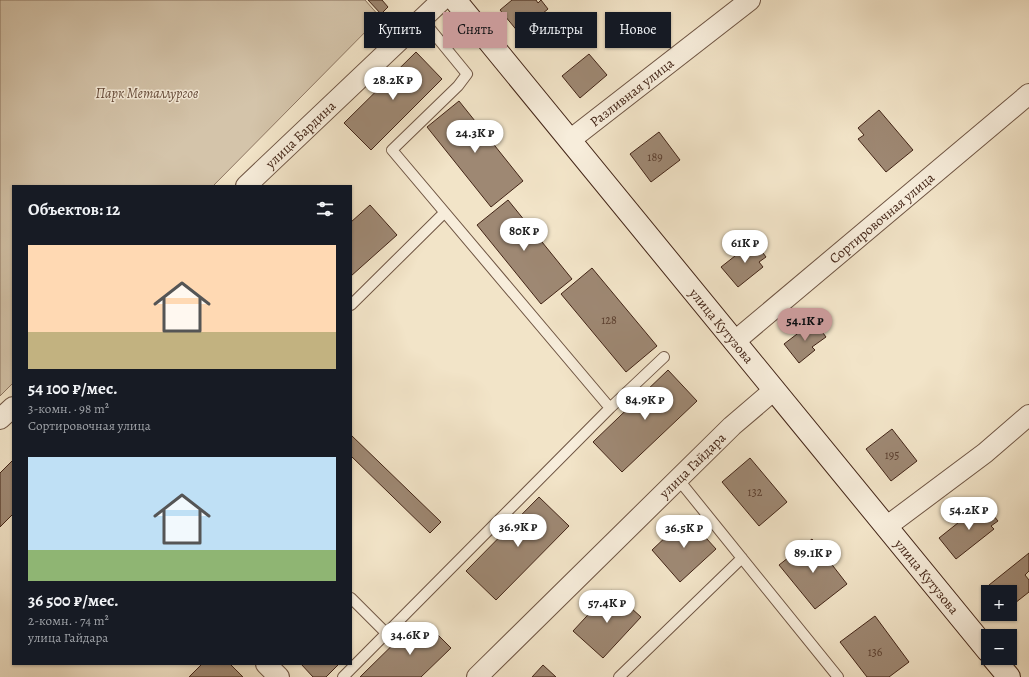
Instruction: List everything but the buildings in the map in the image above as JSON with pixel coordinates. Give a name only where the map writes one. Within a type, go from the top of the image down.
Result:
[{"type":"main road","name":"улица Кутузова","points":[[455,0],[981,643]]},
{"type":"main road","points":[[999,665],[1009,677]]},
{"type":"street","name":"улица Бардина","points":[[429,12],[442,0]]},
{"type":"street","name":"Разливная улица","points":[[570,140],[750,0]]},
{"type":"street","name":"улица Бардина","points":[[247,185],[391,48]]},
{"type":"street","name":"Сортировочная улица","points":[[734,342],[1029,94]]},
{"type":"street","name":"улица Гайдара","points":[[477,677],[732,426],[774,391]]},
{"type":"street","points":[[886,527],[985,453],[1029,416]]},
{"type":"street","points":[[267,665],[279,677]]},
{"type":"lane","points":[[435,35],[467,74],[458,86],[392,150],[610,408]]},
{"type":"lane","points":[[352,304],[444,213]]},
{"type":"lane","points":[[343,677],[610,408],[664,357]]},
{"type":"lane","points":[[678,479],[838,677]]},
{"type":"lane","points":[[619,677],[742,558]]},
{"type":"lane","points":[[352,599],[387,634]]},
{"type":"green space","name":"Парк Металлургов","points":[[0,0],[365,0],[376,12],[364,12],[364,33],[214,185],[12,185],[12,384],[0,396]]}]
